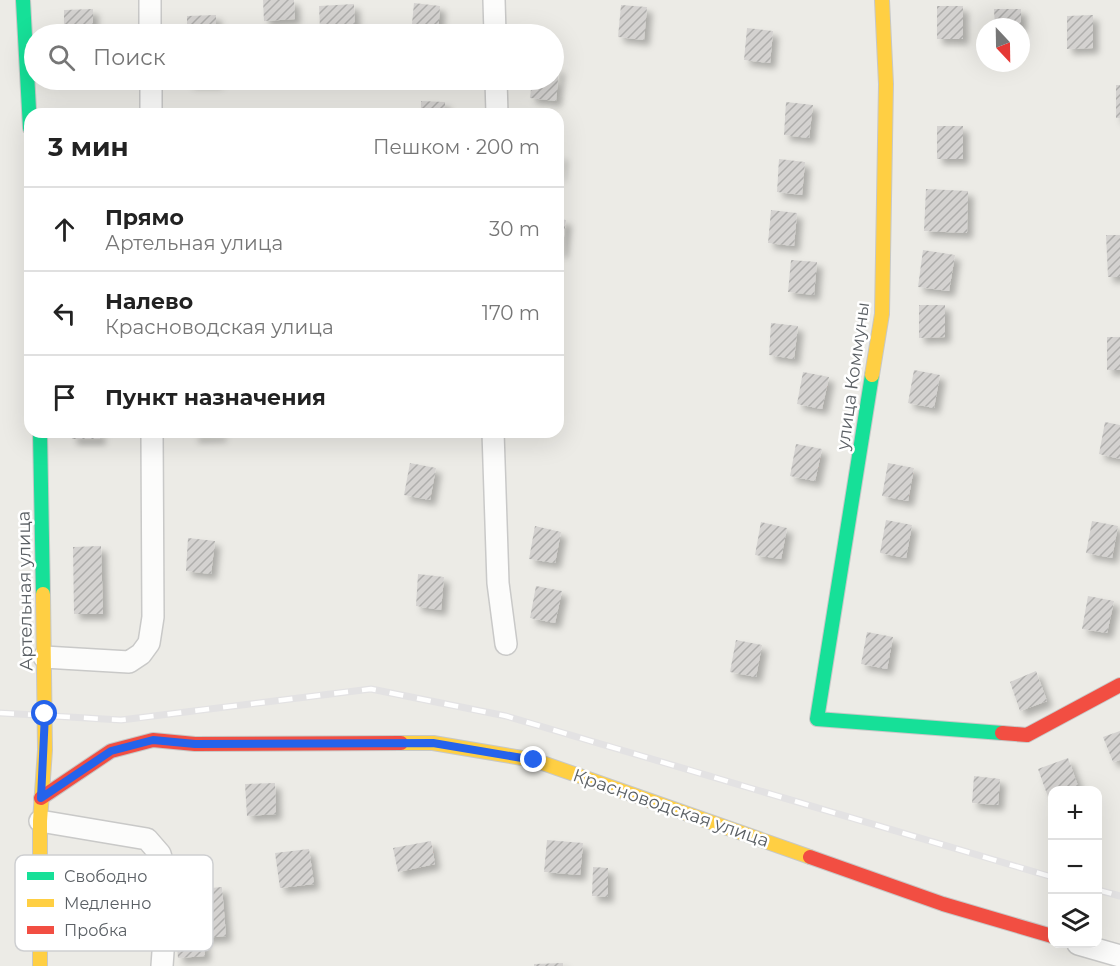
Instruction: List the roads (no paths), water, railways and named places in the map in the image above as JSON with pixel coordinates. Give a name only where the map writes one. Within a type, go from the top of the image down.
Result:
[{"type":"street","points":[[23,0],[24,24]]},
{"type":"street","points":[[150,0],[150,24]]},
{"type":"street","points":[[494,0],[495,24]]},
{"type":"street","name":"улица Коммуны","points":[[882,0],[886,84],[882,314],[817,719],[1027,735],[1120,685]]},
{"type":"street","points":[[28,90],[29,108]]},
{"type":"street","points":[[151,90],[151,108]]},
{"type":"street","points":[[496,90],[496,108]]},
{"type":"street","name":"Артельная улица","points":[[40,438],[45,750],[40,855]]},
{"type":"street","points":[[44,657],[129,662],[149,643],[153,617],[152,438]]},
{"type":"street","points":[[493,438],[498,583],[506,644]]},
{"type":"street","name":"Красноводская улица","points":[[41,798],[111,751],[153,740],[195,744],[433,743],[534,760],[943,904],[1048,935]]},
{"type":"street","points":[[40,821],[147,839],[160,855]]},
{"type":"street","points":[[1092,948],[1120,956]]},
{"type":"street","points":[[162,966],[163,951]]},
{"type":"railway","points":[[0,713],[121,720],[371,689],[506,716],[1048,876]]},
{"type":"railway","points":[[1102,891],[1120,896]]}]
